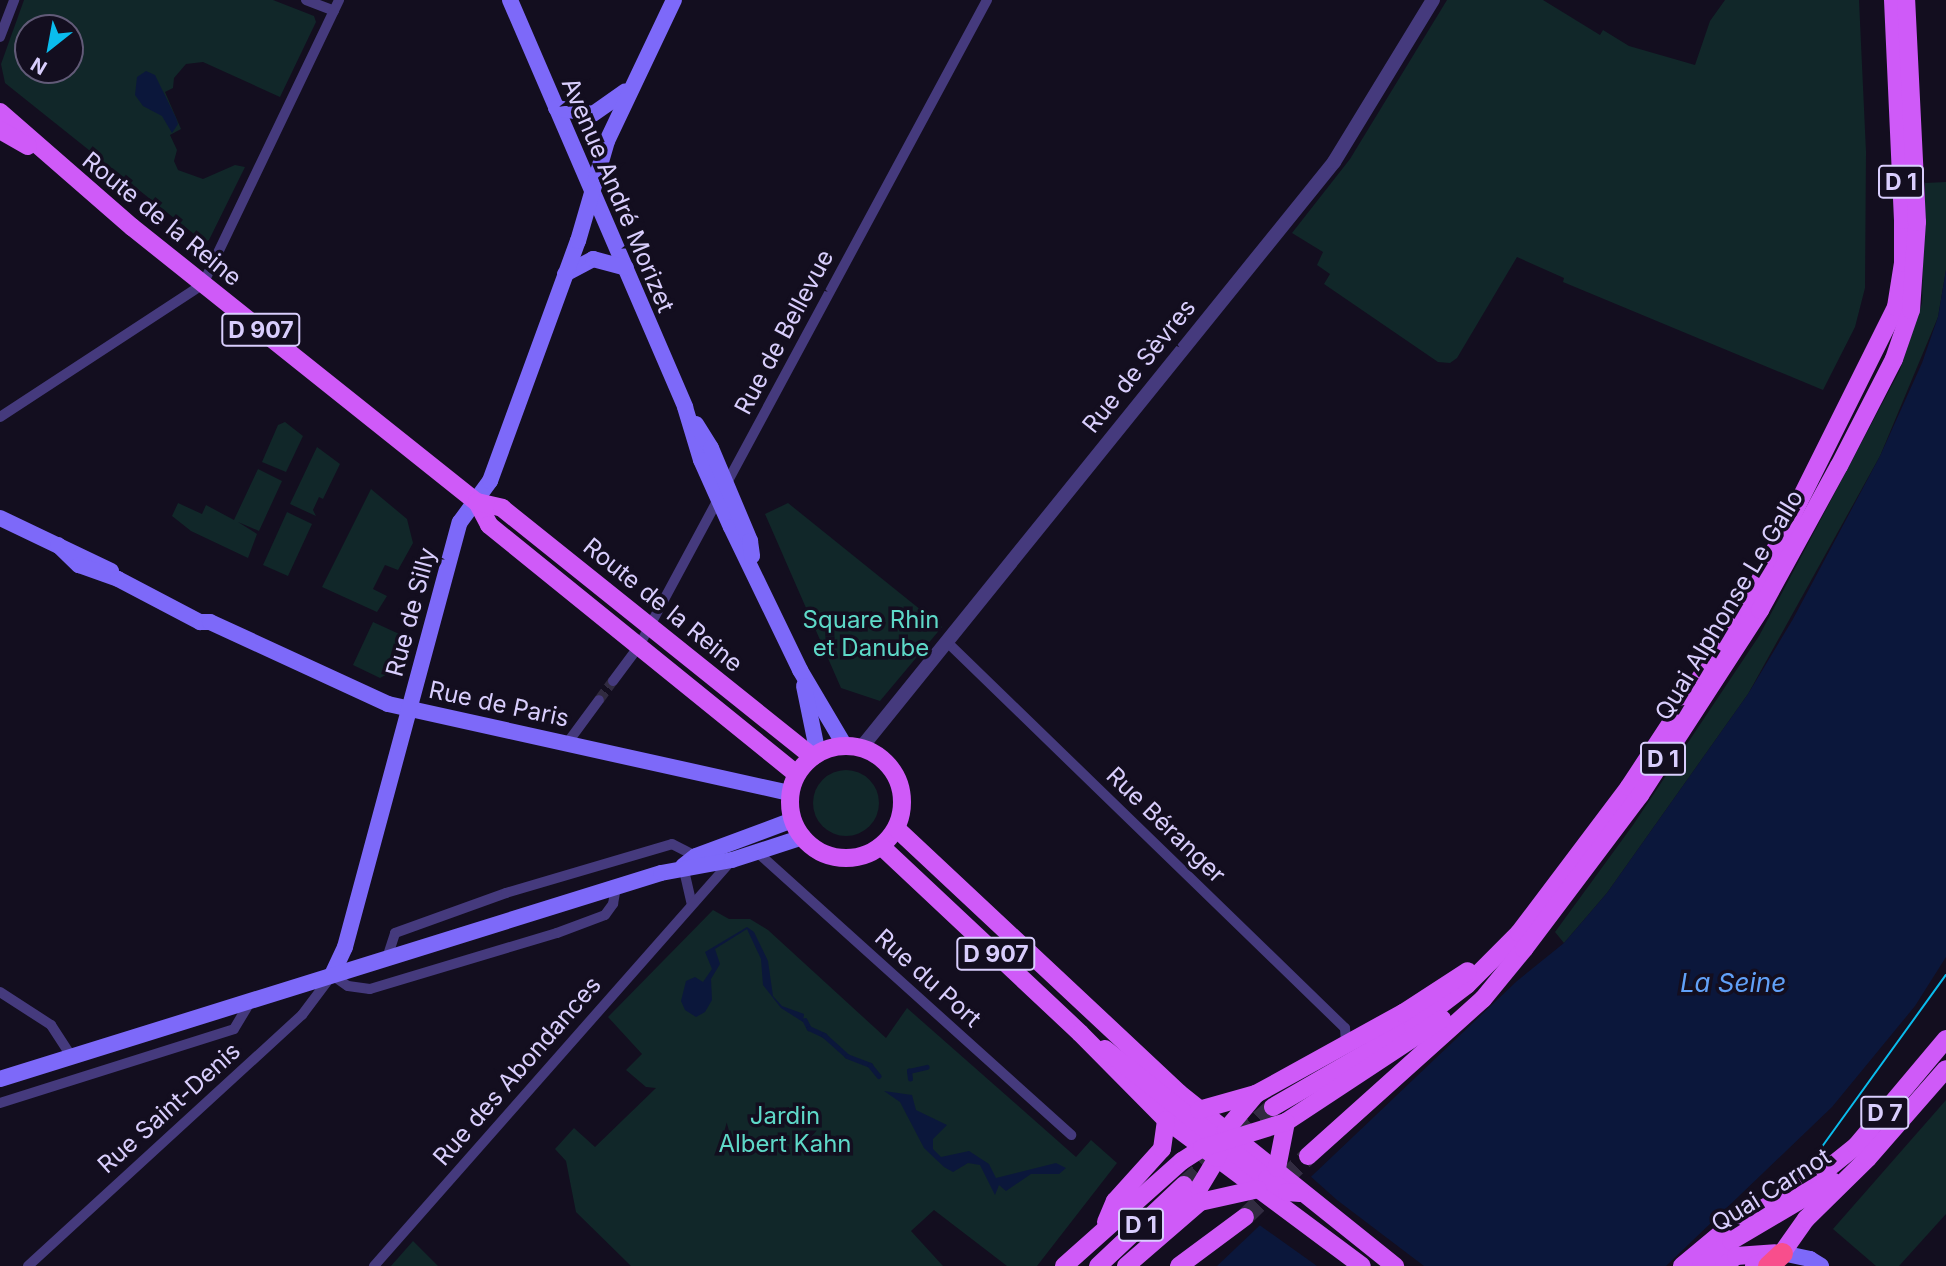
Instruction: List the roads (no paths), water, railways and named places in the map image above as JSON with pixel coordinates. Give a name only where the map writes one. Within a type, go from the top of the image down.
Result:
[{"type":"main road","name":"Avenue André Morizet","points":[[510,0],[722,491],[751,566],[800,670],[853,747]]},
{"type":"main road","name":"Rue de Silly","points":[[332,975],[345,947],[460,522],[490,481],[565,274],[592,189],[634,82],[674,0]]},
{"type":"main road","name":"Quai Alphonse Le Gallo","points":[[1308,1156],[1483,999],[1515,947],[1629,787],[1746,608],[1773,546],[1841,421],[1896,307],[1903,262],[1893,0]]},
{"type":"main road","name":"Quai Alphonse Le Gallo","points":[[1273,1107],[1413,1027],[1515,947],[1640,795],[1760,610],[1894,359],[1911,310],[1917,265],[1906,0]]},
{"type":"main road","name":"Rue de Silly","points":[[556,108],[603,111],[634,82]]},
{"type":"main road","name":"Route de la Reine","points":[[0,111],[47,157],[477,502],[489,525],[797,774]]},
{"type":"main road","name":"Route de la Reine","points":[[0,130],[47,157]]},
{"type":"main road","points":[[565,274],[593,258],[625,268]]},
{"type":"main road","points":[[1841,421],[1853,439]]},
{"type":"main road","points":[[1832,438],[1853,439]]},
{"type":"main road","name":"Route de la Reine","points":[[477,502],[502,508],[816,755]]},
{"type":"main road","name":"Rue de Paris","points":[[0,518],[109,568],[118,579],[176,607],[200,622],[211,622],[380,701],[791,793]]},
{"type":"main road","name":"Avenue André Morizet","points":[[800,670],[816,755]]},
{"type":"main road","points":[[853,747],[892,769],[901,786],[903,804],[897,829],[882,847],[865,856],[843,859],[821,853],[803,837],[793,820],[791,793],[797,774],[816,755],[853,747]]},
{"type":"main road","points":[[0,1079],[616,887],[793,820]]},
{"type":"main road","name":"D 907","points":[[897,829],[1199,1110],[1221,1144],[1258,1189]]},
{"type":"main road","points":[[689,861],[732,860],[803,837]]},
{"type":"main road","name":"D 907","points":[[882,847],[1080,1032],[1166,1120],[1277,1168],[1300,1193],[1395,1266]]},
{"type":"main road","points":[[1199,1110],[1253,1098],[1515,947]]},
{"type":"main road","points":[[1064,1266],[1105,1226],[1221,1144],[1286,1122],[1419,1037],[1515,947]]},
{"type":"main road","points":[[1080,1032],[1125,1062],[1221,1144],[1282,1190],[1300,1193]]},
{"type":"main road","name":"Quai Carnot","points":[[1682,1266],[1726,1230],[1815,1179],[1856,1146],[1946,1039]]},
{"type":"main road","name":"D 7","points":[[1776,1260],[1806,1219],[1868,1158],[1946,1069]]},
{"type":"main road","points":[[1163,1230],[1168,1218],[1199,1188],[1221,1144],[1253,1098]]},
{"type":"main road","points":[[1253,1098],[1254,1122],[1266,1129]]},
{"type":"main road","points":[[1105,1226],[1115,1201],[1162,1149],[1166,1120]]},
{"type":"main road","points":[[1277,1168],[1286,1122]]},
{"type":"main road","name":"Quai Carnot","points":[[1701,1266],[1731,1241],[1868,1158]]},
{"type":"main road","name":"D 1","points":[[1098,1266],[1184,1185]]},
{"type":"main road","points":[[1126,1266],[1163,1230],[1208,1199],[1258,1189],[1362,1266]]},
{"type":"main road","name":"D 1","points":[[1179,1266],[1245,1217]]},
{"type":"main road","name":"Quai Carnot","points":[[1724,1266],[1736,1256],[1758,1251],[1776,1260]]},
{"type":"main road","points":[[1754,1266],[1776,1260],[1810,1259],[1821,1266]]},
{"type":"street","points":[[0,37],[14,0]]},
{"type":"street","points":[[0,417],[203,284],[336,5],[306,0]]},
{"type":"street","name":"Rue de Bellevue","points":[[613,681],[639,646],[988,0]]},
{"type":"street","name":"Rue de Sèvres","points":[[853,747],[946,641],[1334,162],[1433,0]]},
{"type":"street","name":"Rue Béranger","points":[[946,641],[1345,1028],[1346,1044]]},
{"type":"street","points":[[568,742],[599,700]]},
{"type":"street","points":[[387,958],[395,933],[506,893],[673,844],[689,861],[692,904]]},
{"type":"street","name":"Rue du Port","points":[[757,852],[1071,1135]]},
{"type":"street","name":"Rue des Abondances","points":[[374,1266],[732,860]]},
{"type":"street","points":[[332,975],[348,986],[370,989],[557,933],[604,915],[613,904],[616,887]]},
{"type":"street","name":"Rue Saint-Denis","points":[[28,1266],[302,1015],[332,975]]},
{"type":"street","points":[[0,992],[51,1025],[71,1056]]},
{"type":"street","points":[[0,1103],[234,1029],[252,1000]]},
{"type":"water","points":[[146,71],[155,75],[176,118],[178,124],[172,133],[162,116],[143,106],[135,95],[137,77]]},
{"type":"water","name":"La Seine","points":[[1946,270],[1946,957],[1915,1006],[1832,1107],[1666,1266],[1217,1266],[1517,981],[1564,943],[1607,893],[1748,694],[1793,619],[1880,456],[1922,363],[1938,317]]},
{"type":"water","points":[[747,927],[754,932],[768,961],[773,996],[782,1006],[804,1014],[803,1022],[781,1008],[763,985],[761,959],[747,929],[715,949],[720,964],[711,979],[712,1000],[705,1012],[696,1017],[685,1010],[681,1001],[686,981],[695,977],[703,982],[712,969],[705,952]]},
{"type":"water","points":[[884,1091],[912,1095],[916,1110],[947,1125],[933,1139],[933,1149],[941,1157],[969,1151],[989,1164],[996,1178],[1056,1163],[1066,1168],[1059,1174],[1031,1174],[1006,1191],[999,1185],[995,1195],[980,1165],[968,1163],[953,1172],[944,1167],[924,1148],[900,1102]]},
{"type":"waterway","points":[[805,1020],[809,1028],[824,1035],[847,1056],[870,1065],[879,1076]]},
{"type":"waterway","points":[[910,1079],[909,1071],[927,1067]]},
{"type":"tunnel","points":[[599,700],[613,681]]},
{"type":"tunnel","points":[[1239,1137],[1273,1107]]},
{"type":"tunnel","points":[[1245,1217],[1308,1156]]},
{"type":"tunnel","points":[[1184,1185],[1215,1158]]},
{"type":"tram line","points":[[1816,1155],[1946,975]]},
{"type":"park label","name":"Square Rhin et Danube","points":[[871,634]]},
{"type":"park label","name":"Jardin Albert Kahn","points":[[785,1130]]}]
